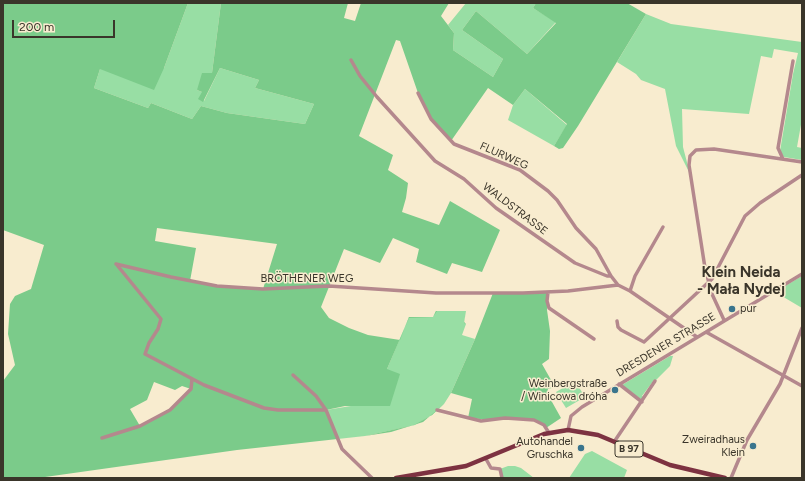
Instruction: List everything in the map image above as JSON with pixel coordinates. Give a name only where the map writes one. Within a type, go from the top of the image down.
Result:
[{"type":"main road","name":"B 97","points":[[396,478],[451,470],[486,459],[549,433],[568,430],[591,433],[664,463],[725,478]]},
{"type":"street","name":"WALDSTRASSE","points":[[351,60],[360,76],[376,97],[435,160],[464,179],[496,208],[575,263],[607,276],[611,276]]},
{"type":"street","points":[[783,158],[778,148],[793,61]]},
{"type":"street","name":"FLURWEG","points":[[418,93],[431,119],[454,144],[520,170],[535,180],[552,196],[576,228],[596,249],[611,276]]},
{"type":"street","points":[[724,320],[712,294],[709,282],[690,174],[690,156],[696,150],[714,149],[802,162]]},
{"type":"street","points":[[617,321],[618,327],[621,330],[644,342],[668,318],[709,282],[745,216],[754,208],[802,175]]},
{"type":"street","points":[[630,291],[635,276],[663,227]]},
{"type":"street","name":"BRÖTHENER WEG","points":[[192,379],[145,354],[149,343],[158,329],[161,319],[116,264],[171,278],[217,286],[282,289],[329,286],[436,293],[548,292],[618,285]]},
{"type":"street","name":"DRESDENER STRASSE","points":[[568,430],[574,412],[802,274]]},
{"type":"street","points":[[611,276],[618,285],[630,291],[697,337]]},
{"type":"street","points":[[548,292],[547,301],[549,308],[594,339]]},
{"type":"street","points":[[731,478],[747,440],[776,392],[802,328]]},
{"type":"street","points":[[706,332],[802,386]]},
{"type":"street","points":[[293,375],[316,396],[326,410],[342,449],[372,478]]},
{"type":"street","points":[[102,438],[140,426],[170,410],[191,389],[192,379],[227,395],[264,408],[278,410],[326,410]]},
{"type":"street","points":[[614,442],[656,381]]},
{"type":"street","points":[[619,384],[642,402]]},
{"type":"street","points":[[437,410],[481,421],[505,418],[534,420],[544,425],[549,433]]},
{"type":"street","points":[[486,459],[491,468],[500,469],[502,478]]},
{"type":"green space","points":[[3,3],[188,3],[164,68],[154,90],[100,69],[94,88],[148,108],[151,103],[192,119],[201,106],[227,113],[305,124],[314,104],[255,88],[259,80],[220,68],[203,102],[198,99],[202,92],[197,90],[202,73],[212,73],[221,3],[348,3],[344,18],[355,21],[361,3],[449,3],[441,16],[454,33],[453,50],[493,77],[503,59],[462,30],[476,11],[527,54],[556,23],[533,8],[536,3],[627,3],[646,14],[578,126],[563,148],[559,149],[554,146],[567,124],[525,89],[513,105],[488,88],[451,141],[431,119],[418,93],[400,41],[396,40],[359,136],[393,155],[388,170],[408,183],[402,212],[439,225],[450,201],[500,230],[482,272],[452,263],[447,274],[416,262],[419,249],[393,238],[380,263],[344,249],[321,307],[329,318],[349,328],[368,335],[400,340],[387,369],[400,374],[390,406],[345,406],[326,410],[337,439],[365,436],[237,450],[38,478],[3,478],[3,381],[15,365],[8,334],[10,304],[15,296],[31,289],[44,245],[3,230]],"holes":[[[157,228],[277,244],[263,289],[217,286],[190,281],[196,248],[155,241]],[[154,382],[175,390],[182,386],[191,389],[170,410],[140,426],[130,409],[147,400]]]},
{"type":"green space","points":[[188,3],[221,3],[212,73],[197,90],[202,92],[204,101],[220,68],[259,80],[255,88],[314,104],[305,124],[227,113],[201,106],[192,119],[151,103],[148,108],[94,88],[100,69],[164,68]]},
{"type":"green space","points":[[466,3],[536,3],[533,8],[556,22],[527,54],[476,11],[462,30],[503,59],[493,77],[453,50],[454,33],[448,25]]},
{"type":"green space","points":[[646,14],[671,24],[802,42],[802,119],[797,147],[802,148],[802,160],[784,157],[780,151],[798,53],[774,49],[772,58],[761,56],[749,114],[682,109],[683,147],[690,174],[676,146],[665,89],[641,80],[636,74],[617,62]]},
{"type":"green space","points":[[525,89],[567,125],[554,146],[508,120],[513,105]]},
{"type":"green space","points":[[802,276],[802,308],[775,292]]},
{"type":"green space","points":[[548,292],[547,310],[550,331],[549,359],[542,364],[555,387],[548,389],[547,393],[561,418],[546,428],[540,422],[519,418],[492,420],[468,418],[472,399],[451,393],[475,339],[493,293]]},
{"type":"green space","points":[[436,311],[466,311],[464,322],[466,324],[462,335],[475,339],[451,393],[444,404],[432,415],[415,425],[365,436],[337,439],[326,410],[357,405],[387,369],[409,317],[433,317]]},
{"type":"green space","points":[[409,317],[433,317],[409,318],[405,328]]},
{"type":"green space","points":[[670,356],[673,356],[670,366],[656,380],[654,380],[642,396],[644,397],[642,400],[622,385]]},
{"type":"green space","points":[[575,381],[585,397],[566,408],[556,392]]},
{"type":"green space","points":[[430,416],[423,422],[415,425]]},
{"type":"green space","points":[[412,425],[391,432],[365,436]]},
{"type":"green space","points":[[592,451],[627,470],[624,478],[569,478],[585,454]]},
{"type":"green space","points":[[508,466],[521,468],[534,478],[502,478],[500,469]]},
{"type":"place","name":"pur","points":[[732,309]]},
{"type":"place","name":"Weinbergstraße / Winicowa dróha","points":[[615,390]]},
{"type":"place","name":"Zweiradhaus Klein","points":[[753,446]]},
{"type":"place","name":"Autohandel Gruschka","points":[[581,448]]},
{"type":"district","name":"Klein Neida - Mała Nydej","points":[[741,282]]}]
